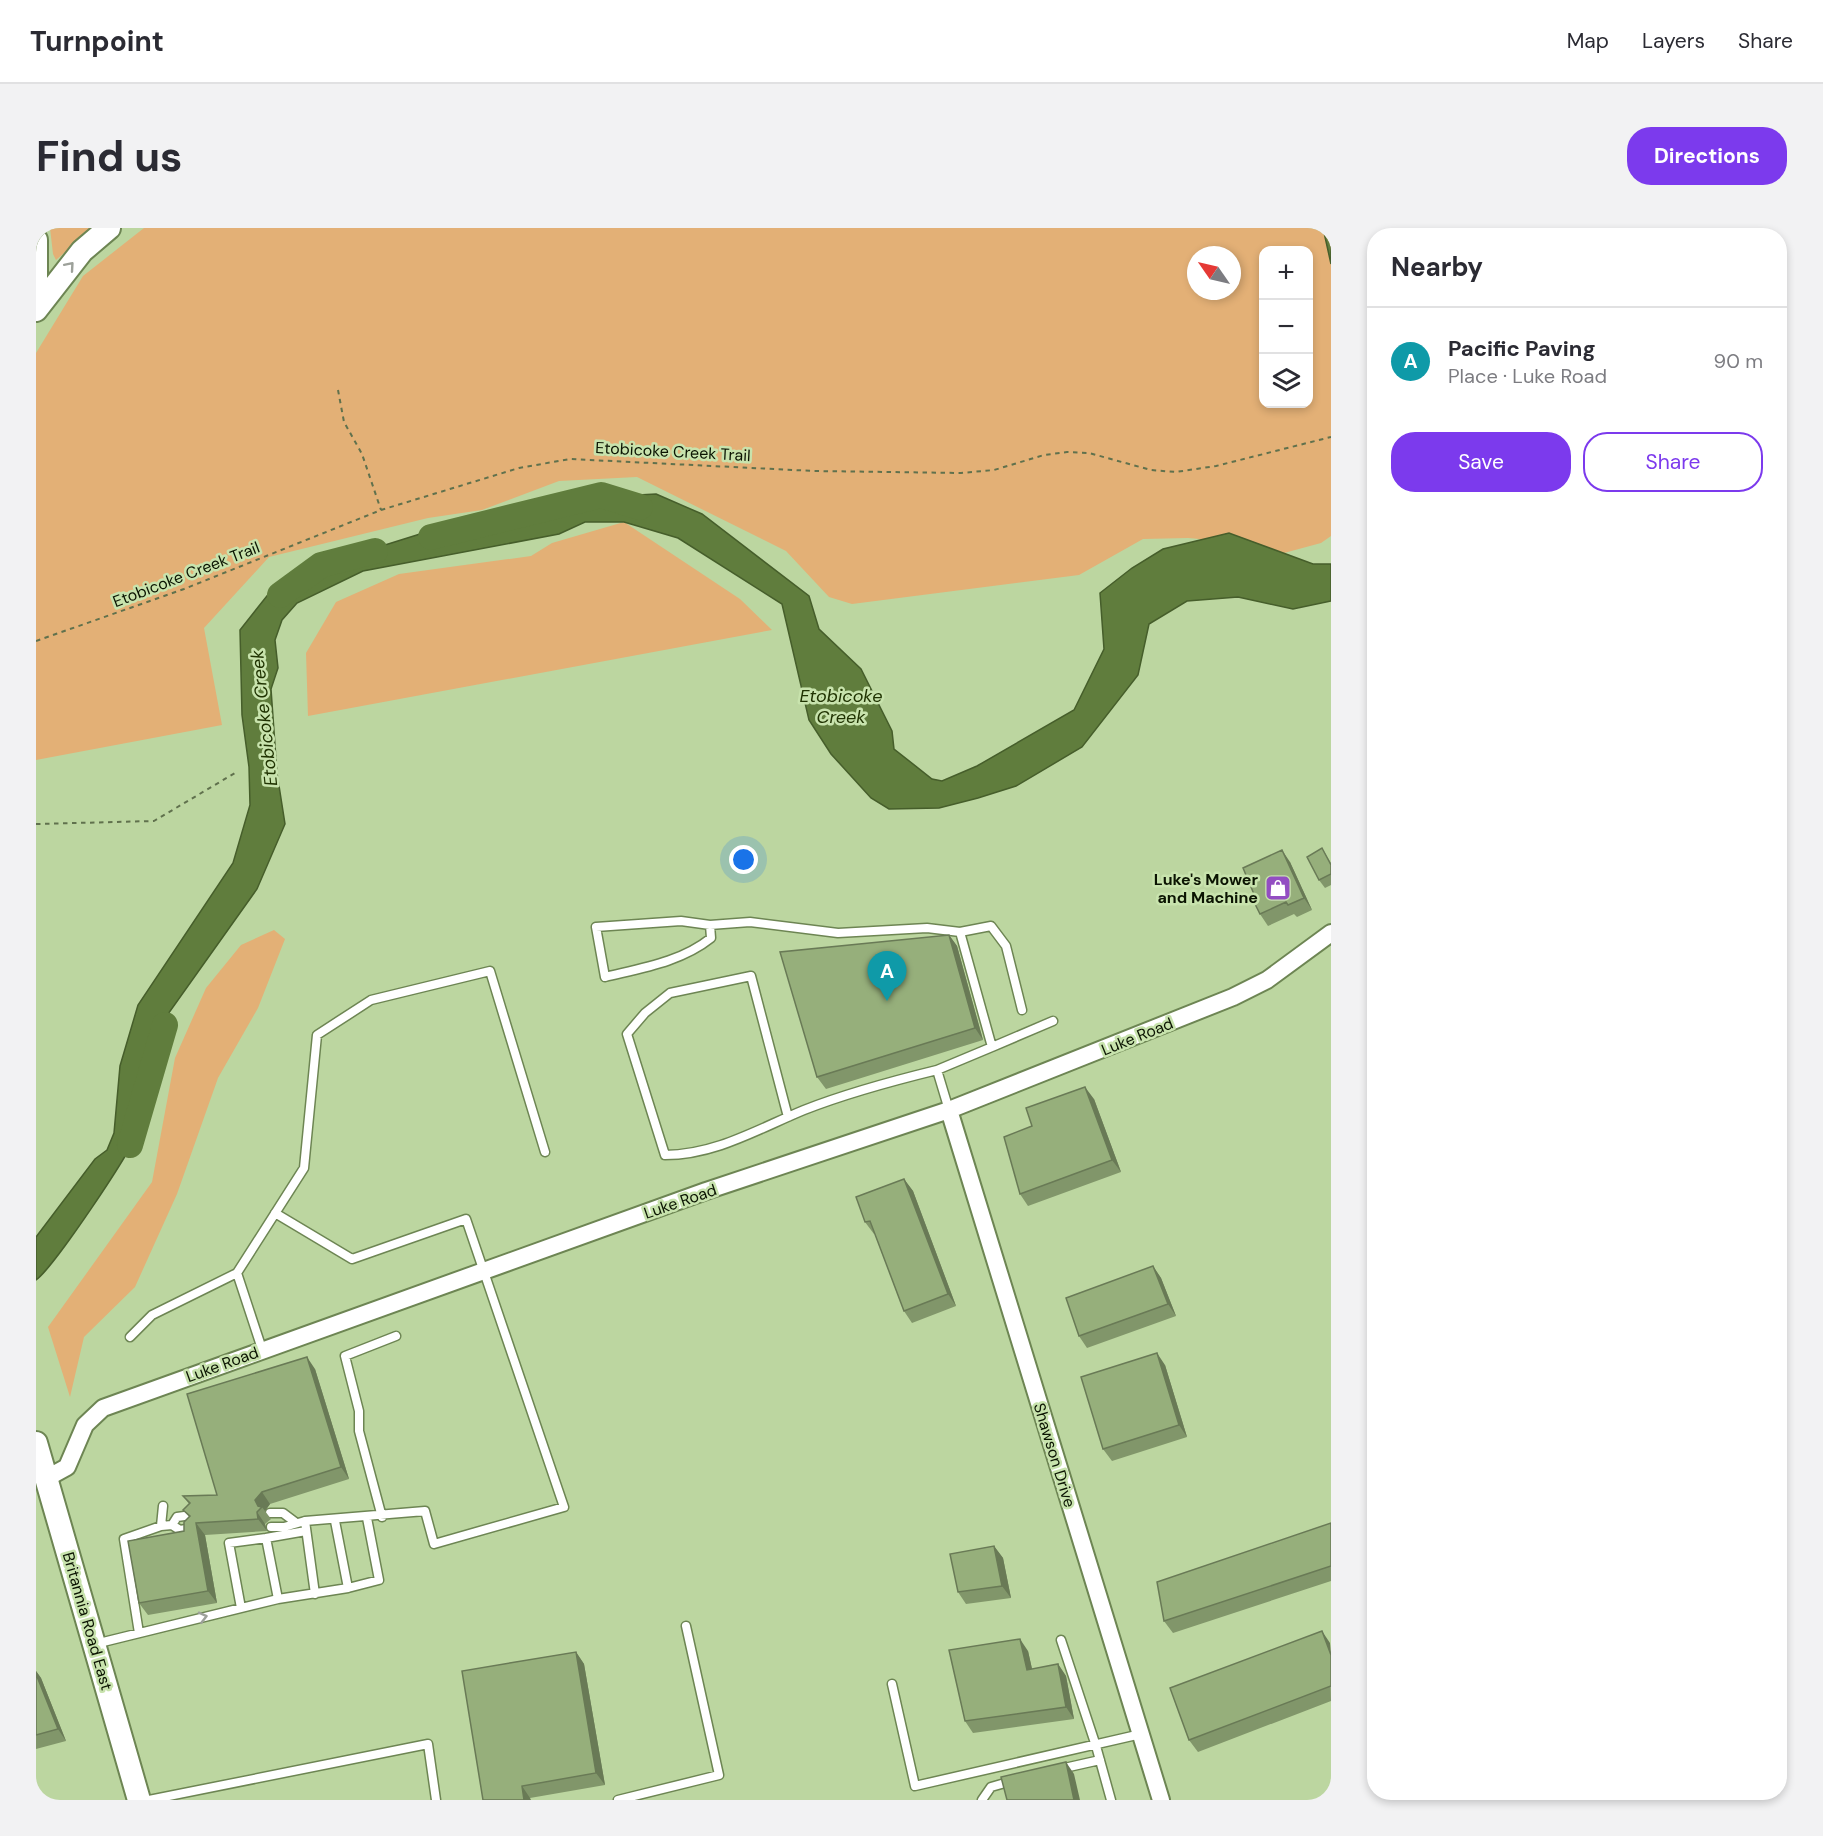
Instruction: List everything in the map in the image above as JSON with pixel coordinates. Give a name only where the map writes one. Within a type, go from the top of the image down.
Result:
[{"type":"street","points":[[36,310],[82,251],[109,228]]},
{"type":"street","points":[[36,240],[36,283]]},
{"type":"street","name":"Luke Road","points":[[47,1478],[64,1471],[85,1425],[103,1408],[706,1191],[949,1110],[1233,997],[1268,980],[1331,933]]},
{"type":"street","name":"Shawson Drive","points":[[949,1110],[1161,1800]]},
{"type":"street","name":"Britannia Road East","points":[[36,1443],[139,1800]]},
{"type":"lane","points":[[710,925],[711,938],[695,951],[668,961],[605,977],[596,927],[681,921],[710,925],[750,922],[838,933],[927,928],[960,932],[991,926],[1006,946],[1022,1010]]},
{"type":"lane","points":[[960,932],[992,1047]]},
{"type":"lane","points":[[130,1337],[153,1315],[237,1273],[304,1168],[316,1035],[371,1000],[490,971],[545,1152]]},
{"type":"lane","points":[[788,1117],[751,976],[670,993],[645,1013],[627,1034],[665,1155],[708,1151],[788,1117],[887,1083],[937,1070],[1053,1021]]},
{"type":"lane","points":[[937,1070],[949,1110]]},
{"type":"lane","points":[[241,1608],[229,1543],[266,1538],[306,1526],[335,1521],[424,1511],[434,1544],[564,1507],[466,1219],[352,1259],[275,1213]]},
{"type":"lane","points":[[237,1273],[262,1349]]},
{"type":"lane","points":[[382,1517],[359,1431],[359,1412],[345,1356],[396,1336]]},
{"type":"lane","points":[[161,1526],[163,1506]]},
{"type":"lane","points":[[270,1513],[283,1513],[295,1522],[306,1526]]},
{"type":"lane","points":[[172,1525],[177,1517],[192,1515]]},
{"type":"lane","points":[[94,1644],[278,1599],[379,1581],[367,1518]]},
{"type":"lane","points":[[335,1521],[348,1588]]},
{"type":"lane","points":[[271,1527],[284,1527],[295,1522]]},
{"type":"lane","points":[[142,1632],[124,1539],[161,1526],[172,1525],[180,1530],[192,1528]]},
{"type":"lane","points":[[306,1526],[315,1594]]},
{"type":"lane","points":[[266,1538],[278,1599]]},
{"type":"lane","points":[[618,1800],[718,1775],[686,1626]]},
{"type":"lane","points":[[1060,1640],[1096,1746],[1110,1800]]},
{"type":"lane","points":[[892,1684],[915,1786],[1141,1734]]},
{"type":"lane","points":[[149,1800],[428,1744],[436,1800]]},
{"type":"lane","points":[[1055,1770],[1100,1760]]},
{"type":"lane","points":[[982,1800],[991,1787],[1023,1779]]},
{"type":"path","points":[[338,390],[344,422],[362,454],[381,510]]},
{"type":"path","name":"Etobicoke Creek Trail","points":[[36,641],[174,593],[381,510],[519,468],[570,459],[814,471],[961,473],[994,470],[1044,455],[1067,452],[1089,453],[1151,471],[1176,472],[1228,463],[1331,436]]},
{"type":"path","points":[[36,824],[154,821],[235,773]]},
{"type":"shaded area","points":[[50,228],[93,228],[56,260],[53,254]]},
{"type":"shaded area","points":[[144,228],[1331,228],[1331,536],[1321,543],[1284,553],[1234,542],[1188,538],[1143,539],[1079,575],[852,604],[829,597],[786,551],[637,477],[559,481],[482,510],[428,518],[269,557],[204,628],[222,725],[36,760],[36,353],[83,276]]},
{"type":"shaded area","points":[[624,522],[740,599],[772,630],[308,716],[306,653],[336,602],[399,574],[531,556],[552,543]]},
{"type":"shaded area","points":[[274,930],[285,939],[258,1008],[218,1078],[177,1194],[135,1287],[84,1337],[70,1397],[48,1327],[152,1182],[175,1058],[206,988],[241,945]]},
{"type":"water","points":[[1323,228],[1331,228],[1331,264]]},
{"type":"water","name":"Etobicoke Creek","points":[[656,494],[702,514],[809,596],[819,629],[861,669],[892,731],[894,749],[932,779],[942,781],[977,766],[1074,710],[1104,649],[1100,593],[1132,568],[1163,549],[1229,533],[1313,564],[1331,564],[1331,601],[1293,609],[1238,597],[1187,601],[1149,624],[1138,675],[1082,747],[1016,786],[939,808],[889,809],[871,798],[831,754],[809,720],[782,604],[678,538],[624,522],[585,522],[559,534],[363,571],[297,603],[282,620],[275,640],[278,668],[271,689],[277,773],[285,824],[257,889],[168,1014],[160,1045],[140,1091],[139,1128],[134,1140],[75,1232],[36,1280],[36,1237],[95,1159],[107,1150],[114,1133],[120,1066],[138,1005],[233,863],[250,805],[249,767],[242,715],[240,630],[270,592],[350,556],[420,534],[513,523],[583,498]]},
{"type":"building","points":[[1322,848],[1331,865],[1331,874],[1319,880],[1307,857]]},
{"type":"building","name":"Luke's Mower and Machine","points":[[1282,850],[1304,898],[1288,905],[1286,902],[1260,914],[1243,868]]},
{"type":"building","points":[[949,935],[975,1028],[817,1077],[780,952]]},
{"type":"building","points":[[1085,1087],[1112,1160],[1020,1194],[1004,1137],[1032,1126],[1026,1108]]},
{"type":"building","points":[[904,1179],[948,1294],[904,1311],[870,1221],[865,1222],[856,1197]]},
{"type":"building","points":[[1153,1266],[1168,1304],[1079,1336],[1066,1298]]},
{"type":"building","points":[[1157,1353],[1179,1425],[1103,1449],[1081,1377]]},
{"type":"building","points":[[307,1357],[341,1467],[262,1492],[255,1500],[258,1506],[262,1507],[257,1512],[258,1519],[196,1523],[208,1591],[139,1603],[128,1541],[184,1531],[184,1522],[190,1516],[183,1510],[190,1503],[183,1496],[217,1495],[187,1394]]},
{"type":"building","points":[[1331,1523],[1331,1566],[1164,1621],[1157,1582]]},
{"type":"building","points":[[994,1546],[1002,1586],[958,1592],[950,1554]]},
{"type":"building","points":[[1322,1631],[1331,1655],[1331,1686],[1189,1740],[1170,1688]]},
{"type":"building","points":[[1020,1639],[1027,1670],[1058,1664],[1066,1707],[965,1721],[949,1650]]},
{"type":"building","points":[[576,1652],[596,1773],[522,1786],[524,1800],[483,1800],[462,1671]]},
{"type":"building","points":[[36,1674],[58,1729],[36,1735]]},
{"type":"building","points":[[1066,1762],[1074,1800],[1007,1800],[1001,1777]]},
{"type":"waterway","name":"Etobicoke Creek","points":[[431,537],[601,495],[640,507]]},
{"type":"waterway","name":"Etobicoke Creek","points":[[280,595],[321,565],[375,551]]},
{"type":"waterway","name":"Etobicoke Creek","points":[[130,1145],[165,1025]]},
{"type":"place","name":"Luke's Mower and Machine","points":[[1278,888]]},
{"type":"place","name":"Pacific Paving","points":[[887,1001]]}]
